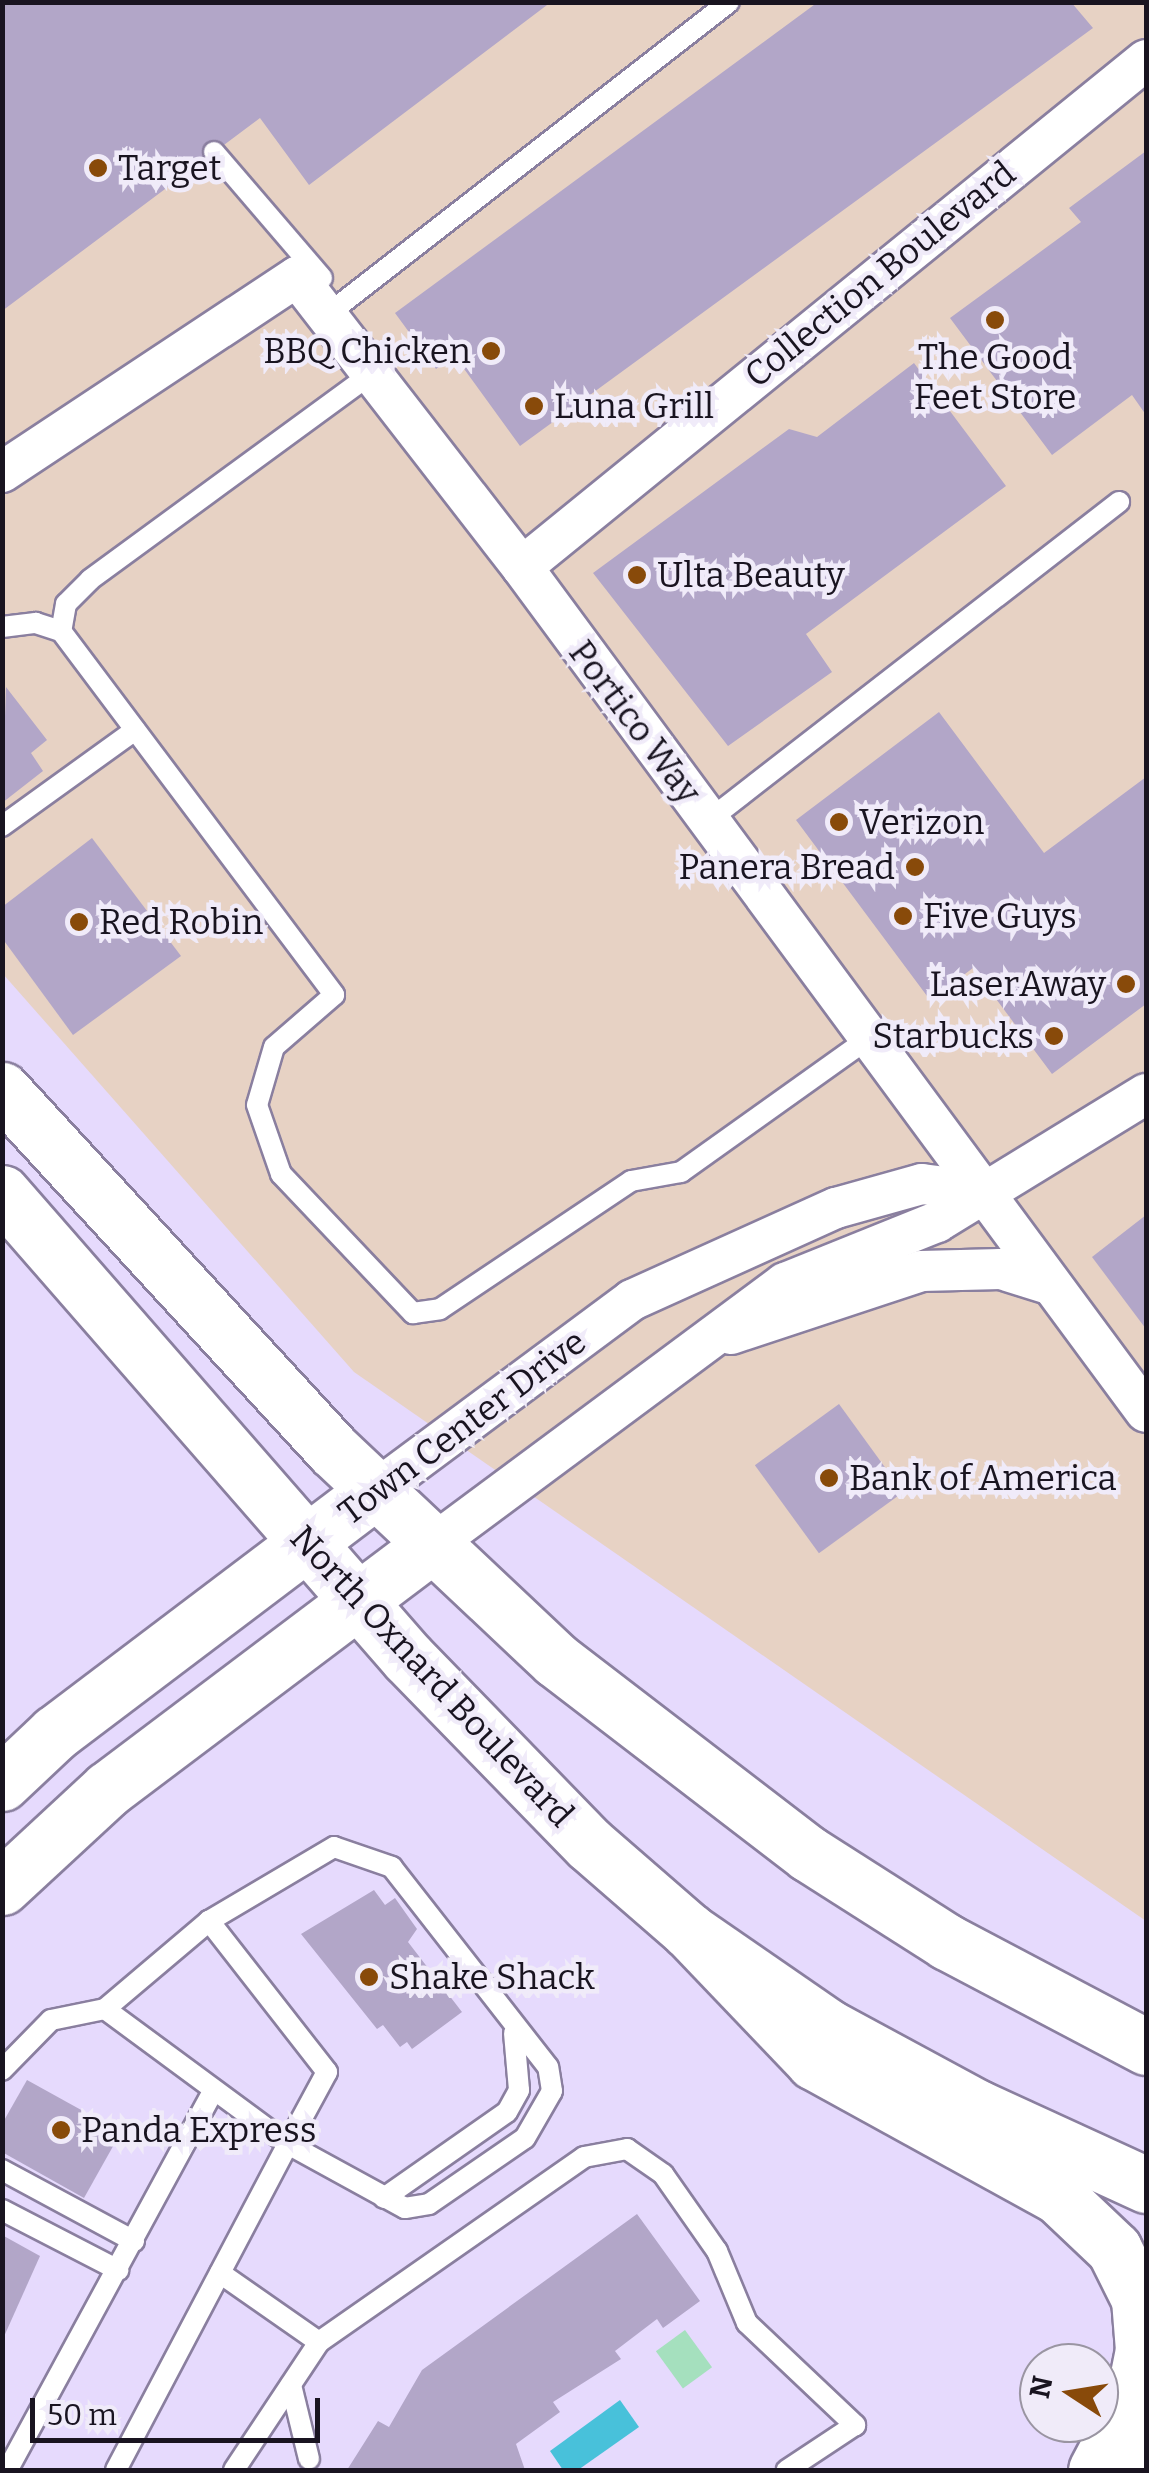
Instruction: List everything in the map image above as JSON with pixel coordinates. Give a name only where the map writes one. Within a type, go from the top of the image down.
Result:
[{"type":"main road","points":[[2,1090],[375,1491],[556,1660],[777,1831],[948,1942],[1146,2047]]},
{"type":"main road","name":"North Oxnard Boulevard","points":[[2,1192],[498,1757],[689,1932],[828,2027],[978,2108],[1146,2185]]},
{"type":"main road","name":"Town Center Drive","points":[[2,1783],[55,1733],[375,1491]]},
{"type":"main road","name":"Town Center Drive","points":[[2,1887],[96,1800],[357,1599],[435,1544]]},
{"type":"main road","points":[[689,1932],[814,2062],[1058,2196],[1114,2249],[1139,2299],[1144,2350],[1133,2400],[1096,2470]]},
{"type":"street","name":"Collection Boulevard","points":[[522,567],[1146,60]]},
{"type":"street","name":"Portico Way","points":[[2,472],[297,277],[335,308],[371,374],[522,567],[869,1038],[977,1192],[1146,1412]]},
{"type":"street","name":"Town Center Drive","points":[[435,1544],[690,1347],[784,1283],[937,1222],[977,1192],[1146,1094]]},
{"type":"street","name":"Town Center Drive","points":[[375,1491],[632,1300],[836,1208],[922,1184],[977,1192]]},
{"type":"street","name":"Town Center Drive","points":[[690,1347],[921,1271],[1001,1269],[1049,1284]]},
{"type":"lane","points":[[214,152],[335,308],[730,2]]},
{"type":"lane","points":[[61,631],[66,604],[90,580],[371,374]]},
{"type":"lane","points":[[709,820],[1119,502]]},
{"type":"lane","points":[[2,628],[36,623],[61,631],[334,995],[274,1048],[257,1105],[281,1174],[414,1314],[440,1309],[488,1281],[631,1181],[681,1172],[869,1038]]},
{"type":"lane","points":[[2,826],[135,730]]},
{"type":"lane","points":[[2,2070],[52,2020],[106,2010],[209,1921],[334,1847],[392,1867],[514,2030],[548,2067],[552,2091],[545,2112],[525,2138],[429,2204],[405,2208],[288,2144],[106,2010]]},
{"type":"lane","points":[[116,2470],[327,2072],[209,1921]]},
{"type":"lane","points":[[384,2198],[507,2112],[519,2090],[514,2030]]},
{"type":"lane","points":[[8,2470],[214,2090]]},
{"type":"lane","points":[[234,2470],[319,2342],[584,2157],[627,2149],[663,2174],[717,2250],[747,2323],[855,2424],[787,2470]]},
{"type":"lane","points":[[2,2170],[134,2241]]},
{"type":"lane","points":[[2,2210],[118,2270]]},
{"type":"lane","points":[[220,2273],[319,2342]]},
{"type":"lane","points":[[290,2385],[309,2460]]},
{"type":"shaded area","points":[[2,3],[1146,3],[1146,1921],[354,1372],[3,974]]},
{"type":"green space","points":[[685,2330],[712,2367],[683,2388],[656,2351]]},
{"type":"water","points":[[620,2400],[639,2427],[578,2470],[563,2470],[550,2451]]},
{"type":"building","name":"Target","points":[[2,2],[551,2],[309,185],[260,118],[2,311]]},
{"type":"building","points":[[818,2],[1071,2],[1093,28],[520,446],[454,355],[436,369],[395,313]]},
{"type":"building","points":[[1146,151],[1146,415],[1132,395],[1052,455],[950,318],[1081,222],[1069,208]]},
{"type":"building","points":[[914,363],[1006,486],[806,634],[832,672],[728,746],[593,573],[789,429],[817,437]]},
{"type":"building","points":[[6,687],[47,740],[31,753],[43,771],[2,803]]},
{"type":"building","points":[[939,712],[1044,853],[1146,777],[1146,1004],[1052,1074],[973,968],[930,1000],[796,820]]},
{"type":"building","name":"Red Robin","points":[[92,838],[181,956],[73,1035],[2,938],[2,907]]},
{"type":"building","points":[[1146,1215],[1146,1329],[1092,1257]]},
{"type":"building","name":"Bank of America","points":[[839,1404],[903,1492],[819,1553],[755,1465]]},
{"type":"building","points":[[374,1890],[385,1905],[395,1898],[417,1929],[408,1942],[462,2012],[412,2049],[407,2042],[400,2047],[383,2025],[377,2029],[301,1934]]},
{"type":"building","points":[[27,2080],[121,2132],[84,2198],[2,2152],[2,2124]]},
{"type":"building","points":[[637,2214],[700,2301],[663,2328],[657,2319],[615,2351],[621,2359],[553,2402],[560,2412],[516,2444],[525,2470],[347,2470],[378,2421],[389,2427],[422,2370]]},
{"type":"building","points":[[2,2235],[40,2256],[2,2341]]},
{"type":"place","name":"Target","points":[[98,168]]},
{"type":"place","name":"The Good Feet Store","points":[[995,320]]},
{"type":"place","name":"BBQ Chicken","points":[[491,351]]},
{"type":"place","name":"Luna Grill","points":[[534,406]]},
{"type":"place","name":"Ulta Beauty","points":[[637,575]]},
{"type":"place","name":"Verizon","points":[[839,822]]},
{"type":"place","name":"Panera Bread","points":[[915,867]]},
{"type":"place","name":"Five Guys","points":[[903,916]]},
{"type":"place","name":"Red Robin","points":[[79,922]]},
{"type":"place","name":"LaserAway","points":[[1126,984]]},
{"type":"place","name":"Starbucks","points":[[1054,1036]]},
{"type":"place","name":"Bank of America","points":[[829,1478]]},
{"type":"place","name":"Shake Shack","points":[[369,1977]]},
{"type":"place","name":"Panda Express","points":[[61,2130]]}]
